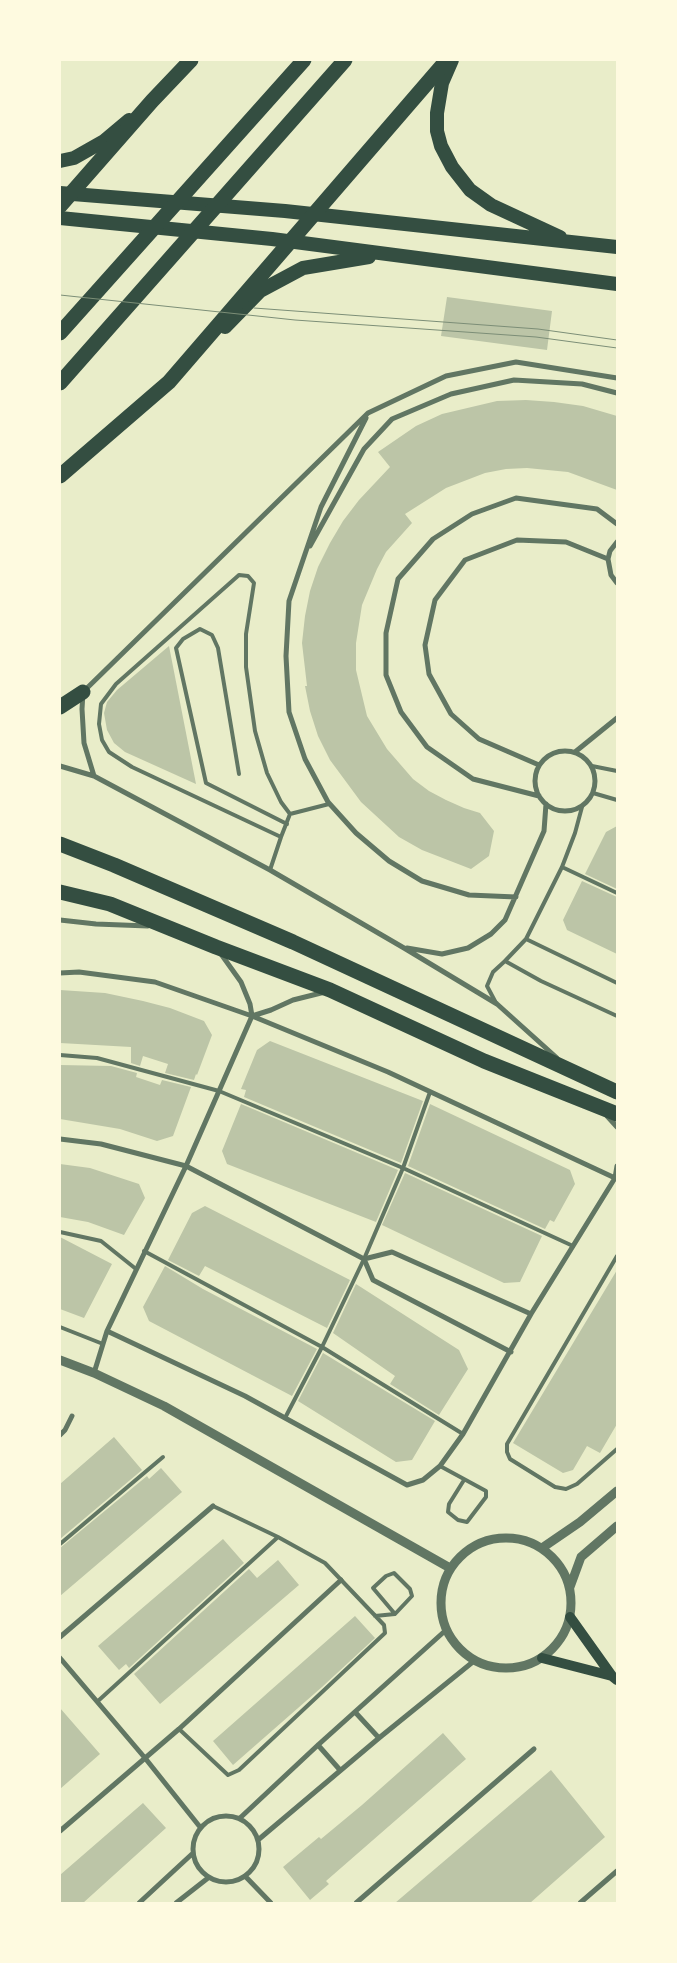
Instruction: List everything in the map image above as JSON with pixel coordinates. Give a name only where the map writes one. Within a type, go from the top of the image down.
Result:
[{"type":"highway","points":[[60,206],[65,194],[191,60]]},
{"type":"highway","points":[[60,333],[304,60]]},
{"type":"highway","points":[[60,383],[345,60]]},
{"type":"highway","points":[[169,382],[312,214],[447,60]]},
{"type":"highway","points":[[452,60],[442,83],[436,112],[437,131],[441,146],[452,167],[470,190],[491,205],[570,242]]},
{"type":"highway","points":[[60,161],[74,158],[104,140],[152,101]]},
{"type":"highway","points":[[65,194],[285,211],[617,248]]},
{"type":"highway","points":[[67,219],[272,239],[617,284]]},
{"type":"highway","points":[[60,476],[169,382],[260,292],[303,268],[346,260],[392,255]]},
{"type":"highway","points":[[60,707],[83,692]]},
{"type":"highway","points":[[60,844],[114,865],[293,942],[617,1092]]},
{"type":"highway","points":[[60,892],[84,896],[110,904],[330,990],[484,1060],[617,1114]]},
{"type":"main road","points":[[570,1617],[614,1678]]},
{"type":"main road","points":[[542,1658],[614,1678]]},
{"type":"street","points":[[94,776],[84,743],[82,726],[83,692],[368,413],[446,376],[516,362],[617,378]]},
{"type":"street","points":[[302,560],[364,449],[392,419],[450,394],[514,380],[582,384],[617,393]]},
{"type":"street","points":[[368,413],[321,507],[289,601],[286,656],[290,712],[305,759],[329,804],[356,833],[389,861],[422,881],[469,896],[516,897]]},
{"type":"street","points":[[539,796],[473,779],[426,747],[401,712],[386,675],[386,633],[398,579],[433,539],[472,514],[516,498],[597,509],[617,524]]},
{"type":"street","points":[[539,765],[478,739],[451,714],[429,674],[425,645],[435,600],[465,560],[517,540],[566,542],[608,560]]},
{"type":"street","points":[[617,542],[610,551],[608,560],[611,575],[617,583]]},
{"type":"street","points":[[575,752],[617,718]]},
{"type":"street","points":[[565,750],[575,752],[582,755],[592,766],[596,784],[594,793],[582,807],[570,811],[561,811],[546,804],[539,796],[535,781],[539,765],[555,752],[565,750]]},
{"type":"street","points":[[60,766],[94,776],[270,870],[404,948],[497,1004],[568,1068]]},
{"type":"street","points":[[404,948],[442,954],[468,948],[492,934],[505,920],[544,831],[546,804]]},
{"type":"street","points":[[60,884],[84,896]]},
{"type":"street","points":[[60,920],[96,924],[163,926]]},
{"type":"street","points":[[94,1373],[107,1331],[186,1166],[252,1016],[250,1004],[241,982],[216,947]]},
{"type":"street","points":[[60,973],[79,972],[155,982],[252,1016],[388,1072],[615,1178]]},
{"type":"street","points":[[252,1016],[293,1000],[330,990]]},
{"type":"street","points":[[598,1106],[617,1127]]},
{"type":"street","points":[[60,1139],[101,1144],[186,1166],[364,1259],[373,1280],[511,1352]]},
{"type":"street","points":[[107,1331],[245,1396],[407,1485],[423,1480],[440,1466],[463,1434],[531,1314],[615,1178],[617,1166]]},
{"type":"street","points":[[364,1259],[392,1252],[531,1314]]},
{"type":"street","points":[[60,1360],[94,1373],[164,1406],[450,1568]]},
{"type":"street","points":[[60,1435],[65,1430],[72,1416]]},
{"type":"street","points":[[542,1548],[580,1522],[617,1490]]},
{"type":"street","points":[[60,1638],[213,1506]]},
{"type":"street","points":[[570,1587],[581,1557],[617,1526]]},
{"type":"street","points":[[502,1537],[523,1539],[542,1548],[554,1558],[564,1572],[570,1587],[572,1602],[570,1617],[564,1633],[554,1647],[542,1658],[529,1664],[501,1668],[474,1661],[458,1648],[446,1630],[441,1615],[440,1599],[450,1568],[464,1553],[482,1542],[502,1537]]},
{"type":"street","points":[[60,1831],[179,1729],[341,1580]]},
{"type":"street","points":[[240,1818],[318,1744],[446,1630]]},
{"type":"street","points":[[60,1658],[98,1701],[200,1827]]},
{"type":"street","points":[[258,1840],[378,1738],[474,1661]]},
{"type":"street","points":[[355,1712],[378,1738]]},
{"type":"street","points":[[318,1744],[340,1770]]},
{"type":"street","points":[[356,1903],[534,1749]]},
{"type":"street","points":[[223,1815],[240,1818],[252,1827],[258,1840],[256,1864],[245,1876],[236,1880],[227,1882],[208,1878],[201,1872],[192,1854],[192,1844],[200,1827],[206,1821],[223,1815]]},
{"type":"street","points":[[139,1903],[192,1854]]},
{"type":"street","points":[[580,1903],[617,1871]]},
{"type":"street","points":[[245,1876],[271,1903]]},
{"type":"street","points":[[176,1903],[208,1878]]},
{"type":"lane","points":[[281,836],[132,767],[109,752],[100,732],[101,704],[116,684],[239,575],[248,576],[254,583],[246,634],[246,667],[255,731],[267,772],[290,814]]},
{"type":"lane","points":[[239,774],[218,648],[212,635],[200,629],[183,639],[176,648],[206,783],[287,824]]},
{"type":"lane","points":[[592,766],[617,771]]},
{"type":"lane","points":[[594,793],[617,800]]},
{"type":"lane","points":[[290,814],[329,804]]},
{"type":"lane","points":[[497,1004],[487,986],[493,972],[526,939],[562,867],[575,833],[582,807]]},
{"type":"lane","points":[[270,870],[290,814]]},
{"type":"lane","points":[[562,867],[617,893]]},
{"type":"lane","points":[[526,939],[617,983]]},
{"type":"lane","points":[[505,961],[541,981],[617,1016]]},
{"type":"lane","points":[[60,1055],[97,1058],[219,1091],[403,1168],[574,1246]]},
{"type":"lane","points":[[285,1418],[322,1347],[364,1259],[403,1168],[430,1092]]},
{"type":"lane","points":[[60,1232],[101,1241],[136,1269]]},
{"type":"lane","points":[[144,1251],[322,1347],[463,1434]]},
{"type":"lane","points":[[617,1256],[508,1444],[507,1452],[510,1459],[555,1487],[566,1489],[577,1484],[617,1449]]},
{"type":"lane","points":[[60,1327],[103,1344]]},
{"type":"lane","points":[[60,1544],[163,1457]]},
{"type":"lane","points":[[440,1466],[486,1491],[486,1497],[467,1522],[458,1520],[448,1512],[449,1504],[464,1480]]},
{"type":"lane","points":[[179,1729],[228,1775],[239,1770],[385,1633],[386,1628],[325,1563],[278,1537],[213,1506]]},
{"type":"lane","points":[[98,1701],[278,1537]]},
{"type":"lane","points":[[375,1616],[395,1614],[412,1596],[410,1589],[394,1573],[386,1576],[373,1588],[395,1614]]},
{"type":"building","points":[[447,297],[552,311],[547,350],[441,336]]},
{"type":"building","points":[[526,400],[583,406],[617,416],[617,490],[568,472],[527,468],[485,473],[446,488],[405,514],[412,523],[386,552],[377,569],[362,605],[356,643],[356,670],[367,716],[387,749],[413,779],[429,791],[446,800],[480,813],[494,831],[489,856],[471,869],[422,850],[399,837],[361,802],[330,760],[318,736],[305,686],[307,686],[302,643],[305,616],[310,591],[318,567],[330,543],[343,521],[359,500],[390,467],[378,452],[416,426],[442,414],[497,401]]},
{"type":"building","points":[[169,646],[196,784],[125,752],[114,743],[107,730],[104,713],[107,702],[117,690]]},
{"type":"building","points":[[617,826],[617,889],[585,874],[606,832]]},
{"type":"building","points":[[582,881],[617,897],[617,954],[567,930],[563,920]]},
{"type":"building","points":[[60,990],[105,993],[143,1001],[170,1008],[204,1021],[212,1035],[194,1080],[165,1073],[168,1064],[143,1056],[140,1066],[131,1063],[131,1047],[60,1043]]},
{"type":"building","points":[[270,1041],[423,1101],[401,1163],[244,1097],[246,1090],[241,1089],[257,1050]]},
{"type":"building","points":[[60,1065],[111,1066],[137,1073],[136,1077],[160,1085],[162,1080],[191,1087],[173,1136],[157,1141],[120,1129],[60,1119]]},
{"type":"building","points":[[241,1104],[398,1170],[376,1222],[227,1164],[222,1151]]},
{"type":"building","points":[[430,1104],[570,1170],[575,1184],[554,1222],[550,1220],[545,1229],[408,1166]]},
{"type":"building","points":[[60,1164],[90,1168],[139,1184],[145,1198],[124,1235],[88,1222],[60,1217]]},
{"type":"building","points":[[405,1173],[542,1236],[520,1282],[504,1283],[382,1225]]},
{"type":"building","points":[[205,1206],[350,1280],[327,1328],[205,1266],[199,1276],[168,1260],[192,1213]]},
{"type":"building","points":[[60,1237],[112,1264],[84,1318],[60,1309]]},
{"type":"building","points":[[165,1266],[203,1289],[317,1349],[292,1396],[149,1321],[143,1307]]},
{"type":"building","points":[[617,1270],[617,1424],[600,1453],[587,1446],[573,1470],[563,1473],[513,1443]]},
{"type":"building","points":[[356,1284],[459,1350],[468,1369],[439,1415],[390,1384],[395,1376],[333,1333]]},
{"type":"building","points":[[323,1353],[435,1421],[412,1460],[396,1462],[298,1401]]},
{"type":"building","points":[[114,1437],[142,1470],[60,1539],[60,1484]]},
{"type":"building","points":[[161,1468],[182,1492],[60,1596],[60,1548],[147,1476],[149,1479]]},
{"type":"building","points":[[223,1539],[244,1563],[129,1668],[126,1664],[119,1670],[98,1646]]},
{"type":"building","points":[[278,1560],[299,1585],[160,1704],[134,1674],[249,1569],[257,1578]]},
{"type":"building","points":[[355,1616],[375,1638],[233,1765],[213,1741]]},
{"type":"building","points":[[60,1708],[100,1754],[60,1789]]},
{"type":"building","points":[[443,1733],[466,1759],[326,1881],[329,1884],[310,1900],[283,1867],[362,1805]]},
{"type":"building","points":[[551,1770],[605,1837],[530,1903],[395,1903]]},
{"type":"building","points":[[143,1803],[166,1828],[83,1903],[60,1903],[60,1875]]},
{"type":"tram line","points":[[60,295],[295,320],[536,337],[617,348]]},
{"type":"tram line","points":[[254,308],[538,329],[617,340]]}]
